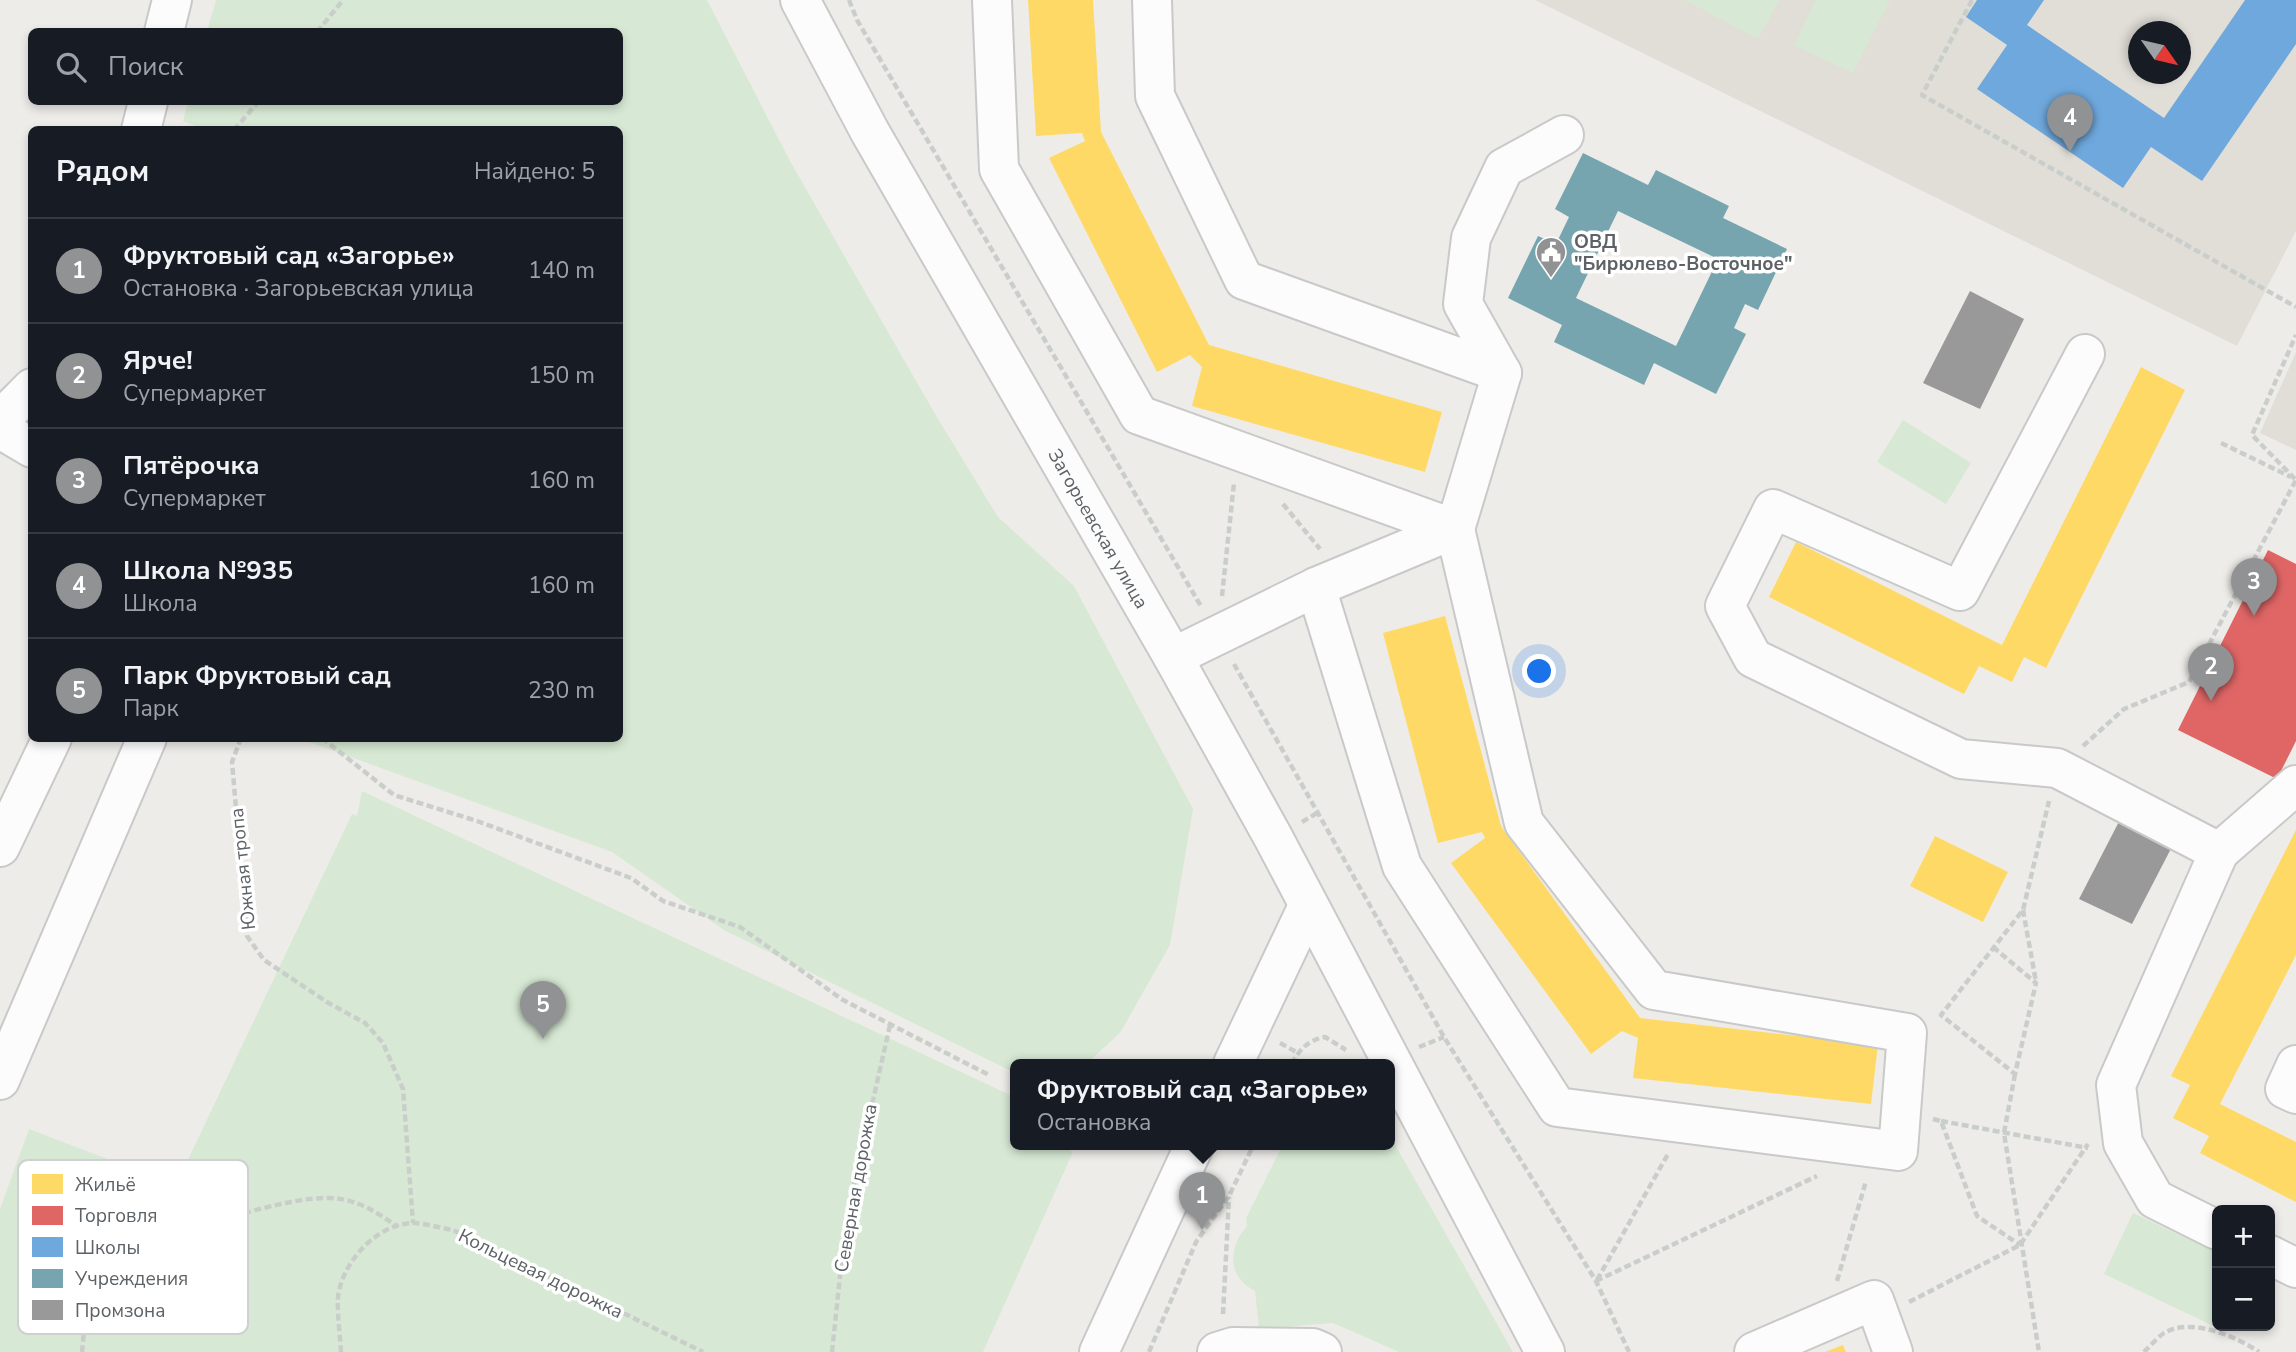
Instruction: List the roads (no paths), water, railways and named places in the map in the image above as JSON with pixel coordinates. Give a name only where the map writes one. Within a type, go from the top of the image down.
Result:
[{"type":"street","points":[[165,28],[172,0]]},
{"type":"street","name":"Загорьевская улица","points":[[800,0],[870,132],[1173,657],[1389,1059]]},
{"type":"street","points":[[992,0],[999,169],[1139,415],[1455,529]]},
{"type":"street","points":[[1152,0],[1154,96],[1244,280],[1502,373]]},
{"type":"street","points":[[142,126],[147,105]]},
{"type":"street","points":[[1329,582],[1402,866],[1557,1107],[1898,1151],[1907,1033],[1654,990],[1524,823],[1455,529],[1502,373],[1463,303],[1471,237],[1504,168],[1564,135]]},
{"type":"street","points":[[2085,354],[1961,591],[1773,509],[1725,606],[1753,658],[1961,759],[2057,768],[2219,852]]},
{"type":"street","points":[[0,420],[28,392]]},
{"type":"street","points":[[0,429],[28,446]]},
{"type":"street","points":[[1173,657],[1329,582],[1455,529]]},
{"type":"street","points":[[0,847],[50,742]]},
{"type":"street","points":[[0,1080],[145,742]]},
{"type":"street","points":[[2212,1228],[2155,1199],[2123,1143],[2116,1085],[2219,852],[2296,785]]},
{"type":"street","points":[[1235,1059],[1308,906]]},
{"type":"street","points":[[2296,1065],[2285,1088],[2296,1094]]},
{"type":"street","name":"Загорьевская улица","points":[[1395,1070],[1545,1352]]},
{"type":"street","points":[[1099,1352],[1192,1150]]},
{"type":"street","points":[[2275,1258],[2296,1268]]},
{"type":"street","points":[[1754,1352],[1874,1300],[1893,1352]]},
{"type":"street","points":[[1219,1352],[1233,1347],[1313,1348],[1322,1352]]},
{"type":"place","name":"Школа №935","points":[[2070,152]]},
{"type":"place","name":"ОВД \"Бирюлево-Восточное\"","points":[[1551,279]]},
{"type":"place","name":"Пятёрочка","points":[[2254,616]]},
{"type":"place","name":"Ярче!","points":[[2211,701]]},
{"type":"place","name":"Парк Фруктовый сад","points":[[543,1039]]},
{"type":"place","name":"Фруктовый сад «Загорье»","points":[[1202,1230]]}]
